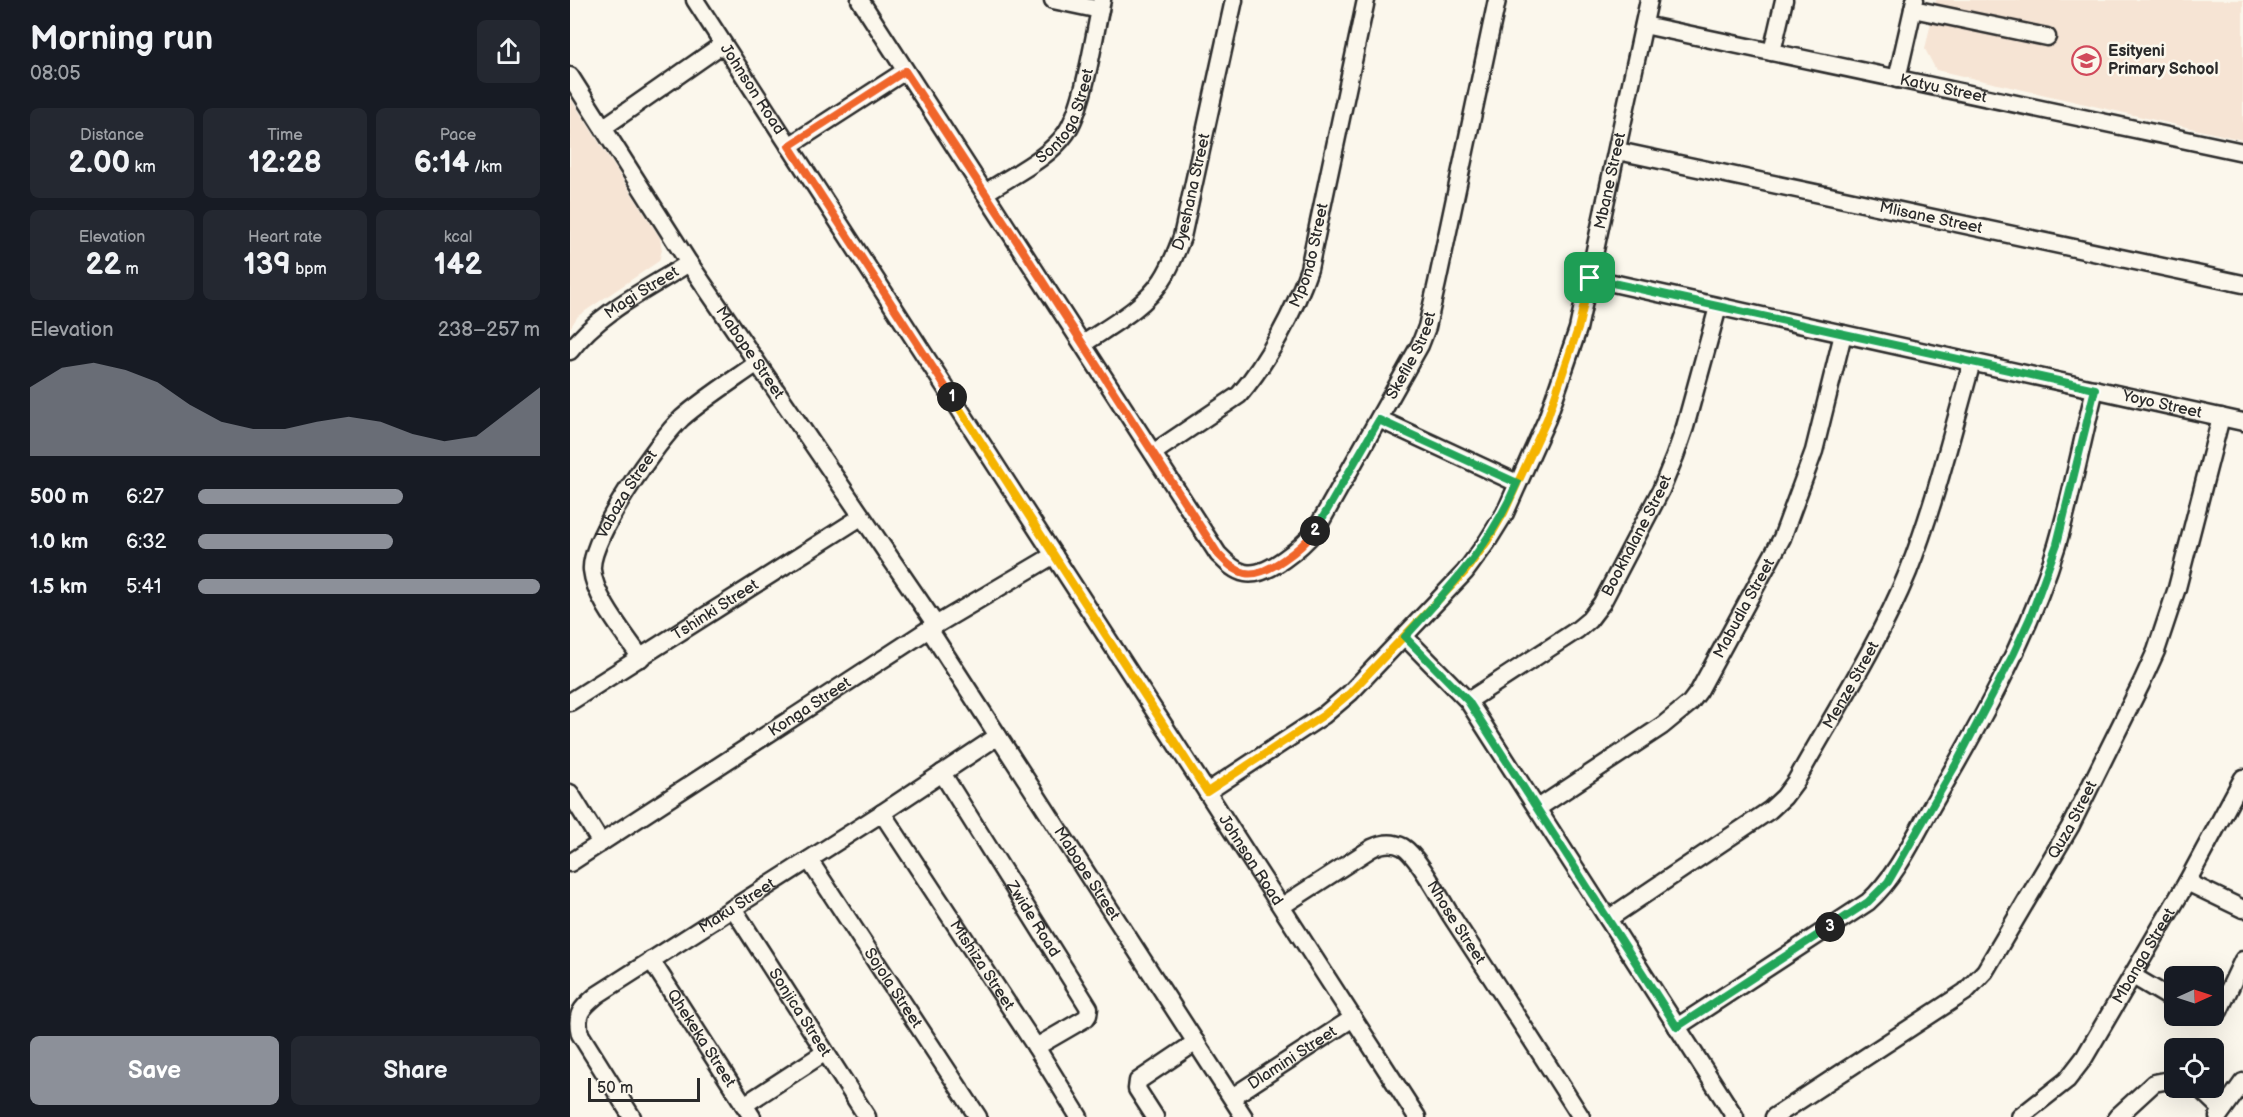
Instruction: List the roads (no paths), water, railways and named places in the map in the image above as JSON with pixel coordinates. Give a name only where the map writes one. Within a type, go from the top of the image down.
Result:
[{"type":"street","name":"Johnson Road","points":[[694,0],[1417,1117]]},
{"type":"street","name":"Skefile Street","points":[[860,0],[1218,554],[1238,571],[1247,574],[1258,573],[1296,550],[1317,530],[1408,369],[1427,327],[1497,0]]},
{"type":"street","name":"Sontoga Street","points":[[985,193],[1039,157],[1066,134],[1080,102],[1101,5],[1053,0]]},
{"type":"street","name":"Dyeshana Street","points":[[1083,344],[1134,310],[1150,296],[1171,264],[1182,237],[1234,0]]},
{"type":"street","name":"Mpondo Street","points":[[1153,453],[1239,395],[1263,361],[1301,292],[1309,269],[1366,0]]},
{"type":"street","name":"Mbane Street","points":[[1207,792],[1324,715],[1350,693],[1465,572],[1487,542],[1504,513],[1547,419],[1578,329],[1649,0]]},
{"type":"street","points":[[1772,52],[1784,0]]},
{"type":"street","points":[[1897,79],[1913,4],[2047,37]]},
{"type":"street","name":"Katyu Street","points":[[1644,25],[2243,152]]},
{"type":"street","points":[[604,128],[723,44]]},
{"type":"street","points":[[789,146],[905,71]]},
{"type":"street","name":"Mabope Street","points":[[570,76],[689,263],[861,516],[933,627],[998,736],[1244,1117]]},
{"type":"street","name":"Mlisane Street","points":[[1618,151],[2243,284]]},
{"type":"street","name":"Magi Street","points":[[570,351],[589,330],[610,313],[689,263]]},
{"type":"street","name":"Yoyo Street","points":[[1590,278],[2243,422]]},
{"type":"street","name":"Bookhalane Street","points":[[1468,701],[1577,630],[1589,620],[1602,603],[1661,490],[1675,456],[1718,307]]},
{"type":"street","name":"Mabudla Street","points":[[1538,808],[1662,726],[1690,704],[1699,691],[1782,538],[1814,451],[1843,334]]},
{"type":"street","name":"Menze Street","points":[[1608,919],[1770,810],[1796,781],[1889,612],[1908,572],[1936,492],[1972,362]]},
{"type":"street","name":"Vabaza Street","points":[[641,658],[601,596],[592,569],[593,554],[617,508],[666,434],[702,403],[756,364]]},
{"type":"street","points":[[1677,1027],[1868,902],[1888,882],[1955,766],[2030,618],[2057,544],[2095,389]]},
{"type":"street","name":"Quza Street","points":[[1774,1117],[1965,993],[1985,971],[2070,827],[2156,651],[2177,588],[2221,417]]},
{"type":"street","points":[[1379,420],[1517,483]]},
{"type":"street","name":"Tshinki Street","points":[[570,702],[861,516]]},
{"type":"street","name":"Konga Street","points":[[570,863],[933,627],[1054,555]]},
{"type":"street","points":[[1405,637],[1468,701],[1735,1117]]},
{"type":"street","name":"Maku Street","points":[[632,1117],[584,1042],[577,1023],[579,1012],[592,1000],[651,960],[998,736]]},
{"type":"street","name":"Zwide Road","points":[[942,773],[1089,1008],[1086,1018],[1036,1047]]},
{"type":"street","name":"Mbanga Street","points":[[2026,1115],[2057,1089],[2085,1058],[2187,882],[2243,778]]},
{"type":"street","points":[[570,793],[601,843]]},
{"type":"street","name":"Mtshiza Street","points":[[882,813],[1036,1047],[1079,1117]]},
{"type":"street","name":"Nhose Street","points":[[1282,906],[1382,843],[1392,843],[1403,847],[1412,856],[1581,1117]]},
{"type":"street","name":"Sojola Street","points":[[809,860],[978,1117]]},
{"type":"street","points":[[2187,882],[2243,909]]},
{"type":"street","name":"Sonjica Street","points":[[733,908],[867,1117]]},
{"type":"street","name":"Qhekeka Street","points":[[651,960],[748,1111]]},
{"type":"street","points":[[2224,1000],[2243,960]]},
{"type":"street","points":[[2133,976],[2164,994]]},
{"type":"street","name":"Dlamini Street","points":[[1232,1097],[1353,1018]]},
{"type":"street","points":[[1155,1117],[1137,1089],[1138,1080],[1196,1042]]},
{"type":"street","points":[[748,1111],[824,1053]]},
{"type":"street","points":[[2117,1117],[2154,1083],[2164,1081]]},
{"type":"street","points":[[2207,1098],[2220,1114],[2243,1082]]},
{"type":"place","name":"Esityeni Primary School","points":[[2087,60]]}]
